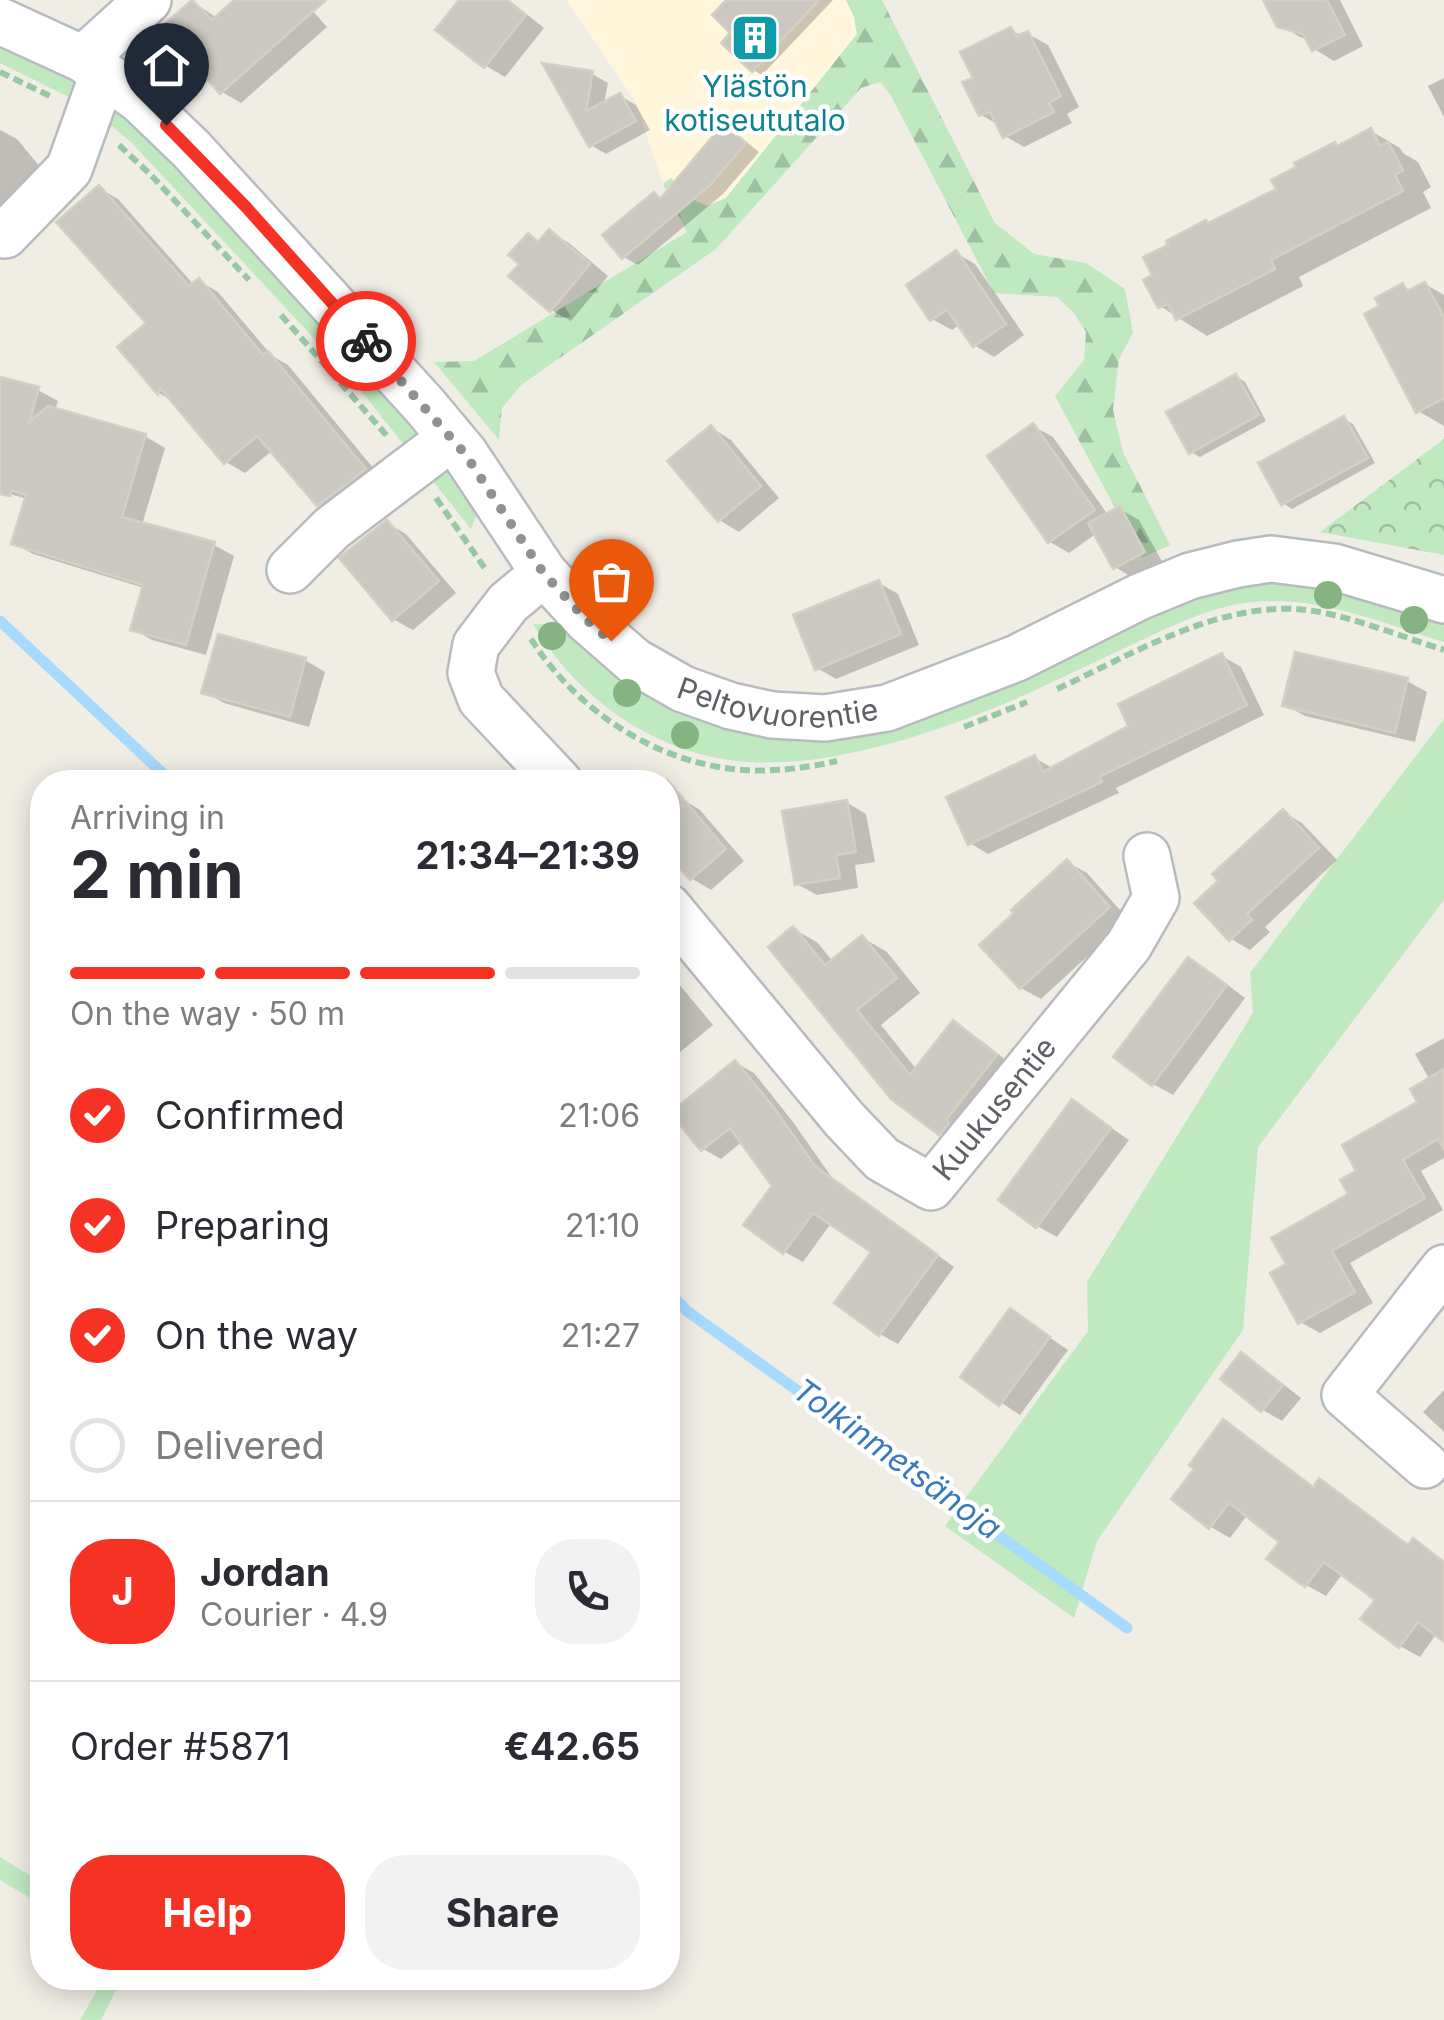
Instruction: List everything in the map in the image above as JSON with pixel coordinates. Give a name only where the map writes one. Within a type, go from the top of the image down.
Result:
[{"type":"street","points":[[5,235],[69,169],[86,119],[93,66],[148,0]]},
{"type":"street","name":"Peltovuorentie","points":[[0,21],[93,66],[140,100],[205,164],[465,454],[544,574],[587,620],[634,661],[683,689],[772,715],[824,718],[886,708],[1018,658],[1190,576],[1271,559],[1334,567],[1444,600]]},
{"type":"street","points":[[290,570],[332,528],[451,438]]},
{"type":"street","points":[[544,574],[508,603],[476,645],[470,673],[481,699],[548,770]]},
{"type":"street","name":"Kuukusentie","points":[[680,921],[844,1119],[882,1159],[931,1186],[1129,945],[1156,898],[1146,856]]},
{"type":"street","points":[[1425,1465],[1345,1395],[1444,1268]]},
{"type":"path","points":[[0,72],[62,101],[128,152],[251,282]]},
{"type":"path","points":[[276,309],[374,419],[446,511],[540,652],[595,711],[636,738],[688,759],[740,770],[796,768],[843,760]]},
{"type":"path","points":[[1052,691],[1185,630],[1246,612],[1320,613],[1444,650]]},
{"type":"path","points":[[952,731],[1035,698]]},
{"type":"shaded area","points":[[566,0],[846,0],[857,34],[726,198],[707,206],[690,198],[671,178],[663,184],[635,101]]},
{"type":"green space","points":[[846,0],[882,0],[995,223],[1034,254],[1086,263],[1125,289],[1133,333],[1119,359],[1113,410],[1123,452],[1170,545],[1142,558],[1055,396],[1084,360],[1086,332],[1057,297],[994,293],[890,94],[880,82],[861,88],[716,249],[521,385],[502,408],[499,440],[434,362],[474,361],[687,232],[663,184],[671,178],[690,198],[707,206],[726,198],[857,34]]},
{"type":"green space","points":[[0,42],[77,81],[115,106],[166,151],[427,438],[478,511],[471,529],[349,376],[133,144],[89,107],[0,63]]},
{"type":"green space","points":[[1444,439],[1444,555],[1320,532]]},
{"type":"green space","points":[[1276,583],[1338,591],[1444,625],[1444,642],[1325,607],[1277,601],[1238,604],[1183,621],[1027,694],[927,732],[817,759],[748,762],[683,749],[624,719],[573,677],[533,624],[561,628],[596,654],[899,723],[961,704],[1047,667],[1191,597],[1251,584]]},
{"type":"green space","points":[[1444,719],[1444,900],[1258,1147],[1243,1330],[1097,1541],[1074,1618],[945,1526],[1088,1331],[1087,1282],[1253,1013],[1250,973]]},
{"type":"green space","points":[[0,1857],[30,1876],[30,1898],[0,1880]]},
{"type":"green space","points":[[97,1990],[116,1990],[101,2020],[80,2020]]},
{"type":"building","points":[[192,0],[212,20],[234,0],[326,0],[220,94],[161,27]]},
{"type":"building","points":[[459,0],[507,0],[526,15],[484,68],[435,30]]},
{"type":"building","name":"Ylästön kotiseututalo","points":[[726,0],[819,0],[752,72],[721,43],[730,33],[712,15]]},
{"type":"building","points":[[1263,0],[1327,0],[1345,35],[1312,51],[1303,34],[1277,27]]},
{"type":"building","points":[[1011,27],[1016,36],[1028,31],[1061,96],[1049,103],[1054,112],[1003,138],[990,112],[979,116],[962,82],[973,78],[960,52]]},
{"type":"building","points":[[542,63],[593,71],[586,111],[620,93],[636,121],[589,147]]},
{"type":"building","points":[[723,124],[746,143],[709,186],[622,259],[602,235],[654,192],[660,199]]},
{"type":"building","points":[[1371,128],[1380,146],[1388,142],[1403,170],[1395,175],[1403,191],[1271,260],[1275,269],[1176,320],[1168,304],[1158,308],[1143,280],[1152,275],[1143,257],[1206,220],[1208,223],[1276,189],[1271,180],[1296,167],[1294,163]]},
{"type":"building","points":[[99,185],[189,286],[199,278],[263,355],[268,351],[366,469],[317,506],[257,436],[224,464],[160,388],[158,395],[117,347],[146,323],[56,222]]},
{"type":"building","points":[[549,229],[590,264],[550,312],[508,276],[519,264],[508,255],[528,233],[538,242]]},
{"type":"building","points":[[956,250],[1006,324],[973,347],[947,310],[930,321],[906,285]]},
{"type":"building","points":[[1425,282],[1444,317],[1444,398],[1416,413],[1364,314],[1379,306],[1375,298],[1403,283],[1407,291]]},
{"type":"building","points":[[1236,374],[1259,415],[1189,454],[1166,412]]},
{"type":"building","points":[[0,377],[39,387],[30,421],[48,406],[146,434],[122,517],[215,542],[186,645],[130,630],[143,585],[11,544],[26,495],[11,490],[10,496],[0,494]]},
{"type":"building","points":[[1344,416],[1368,458],[1281,505],[1258,463]]},
{"type":"building","points":[[1033,423],[1095,510],[1048,543],[987,456]]},
{"type":"building","points":[[711,425],[761,486],[718,522],[667,461]]},
{"type":"building","points":[[1120,506],[1145,552],[1113,569],[1088,523]]},
{"type":"building","points":[[387,520],[439,581],[392,621],[339,558]]},
{"type":"building","points":[[879,580],[901,634],[815,670],[793,615]]},
{"type":"building","points":[[218,634],[306,658],[290,717],[201,693]]},
{"type":"building","points":[[1295,652],[1408,678],[1395,733],[1282,706]]},
{"type":"building","points":[[1222,653],[1247,705],[1099,777],[1102,782],[968,845],[946,797],[1035,755],[1043,772],[1128,726],[1118,704]]},
{"type":"building","points":[[680,795],[726,849],[690,880],[680,869]]},
{"type":"building","points":[[847,800],[856,852],[836,855],[840,878],[795,885],[782,811]]},
{"type":"building","points":[[1283,809],[1319,848],[1247,914],[1252,920],[1229,941],[1194,903],[1218,881],[1212,874]]},
{"type":"building","points":[[1067,859],[1110,907],[1020,989],[979,945]]},
{"type":"building","points":[[793,926],[825,965],[862,935],[897,978],[857,1010],[910,1075],[953,1020],[997,1055],[946,1120],[949,1123],[939,1135],[891,1099],[768,947]]},
{"type":"building","points":[[1188,957],[1227,985],[1152,1086],[1113,1057]]},
{"type":"building","points":[[735,1060],[815,1166],[938,1255],[879,1336],[834,1303],[871,1252],[813,1213],[783,1254],[743,1225],[772,1186],[730,1128],[701,1151],[680,1125],[680,1105]]},
{"type":"building","points":[[1444,1069],[1444,1149],[1438,1139],[1403,1160],[1425,1198],[1332,1251],[1355,1292],[1298,1324],[1270,1273],[1286,1264],[1271,1238],[1348,1194],[1340,1180],[1356,1171],[1342,1145],[1417,1102],[1410,1089]]},
{"type":"building","points":[[1072,1099],[1111,1128],[1036,1228],[998,1200]]},
{"type":"building","points":[[1010,1308],[1050,1337],[999,1406],[960,1377]]},
{"type":"building","points":[[1241,1352],[1283,1385],[1261,1412],[1220,1379]]},
{"type":"building","points":[[1223,1419],[1313,1487],[1319,1478],[1408,1545],[1413,1538],[1444,1562],[1444,1642],[1418,1622],[1399,1648],[1360,1619],[1375,1600],[1324,1562],[1305,1587],[1266,1559],[1279,1542],[1229,1503],[1209,1529],[1171,1499],[1194,1469],[1189,1465]]},
{"type":"waterway","name":"Tolkinmetsänoja","points":[[0,621],[159,770]]},
{"type":"waterway","name":"Tolkinmetsänoja","points":[[680,1304],[1127,1628]]},
{"type":"way so far","points":[[366,341],[465,454],[544,574],[611,641]]},
{"type":"place","name":"Ylästön kotiseututalo","points":[[755,38]]},
{"type":"route","points":[[166,125],[366,341]]}]
